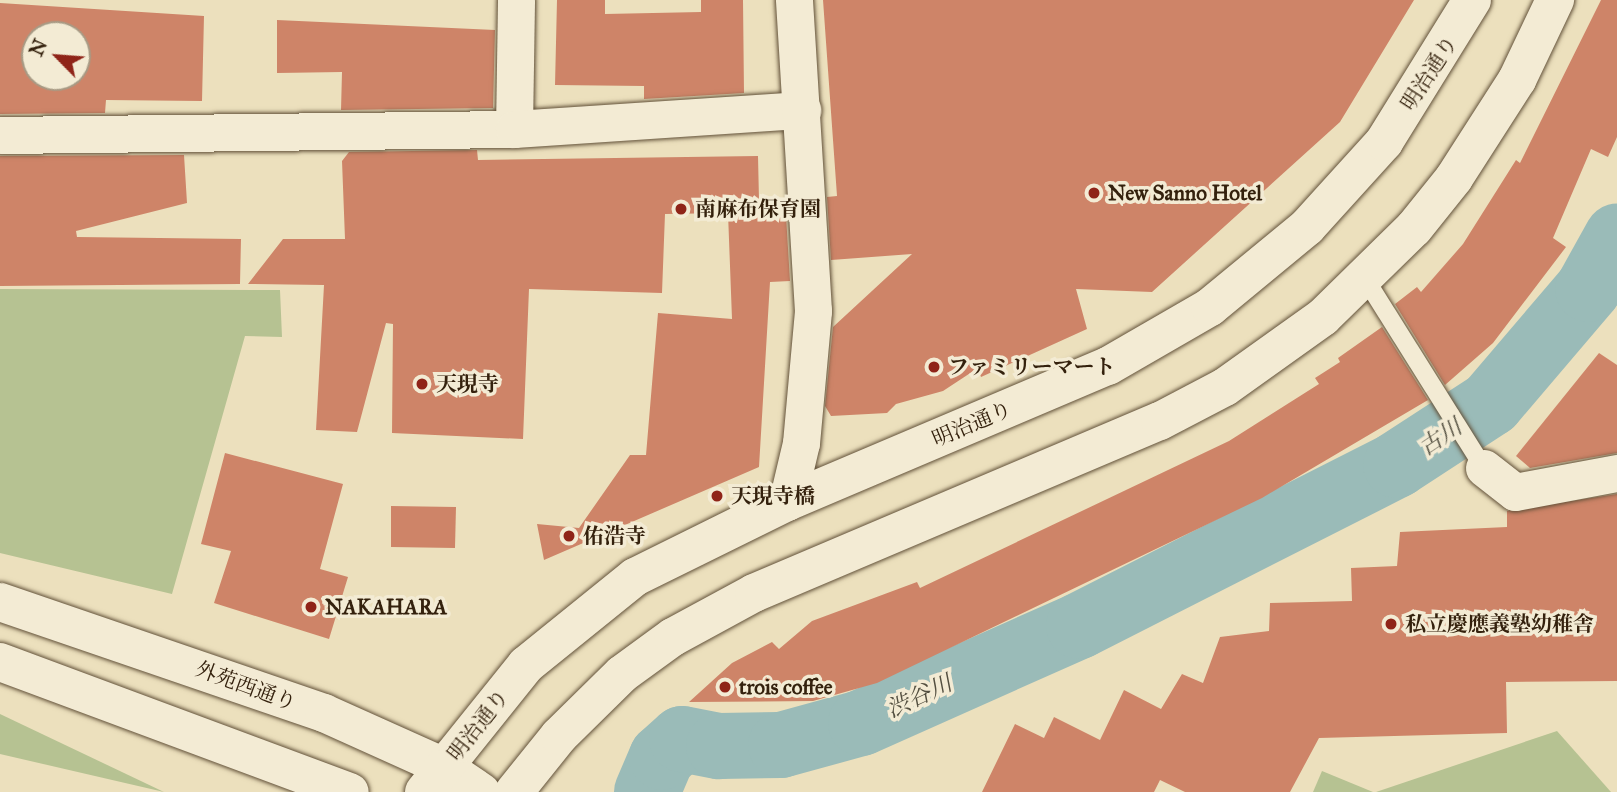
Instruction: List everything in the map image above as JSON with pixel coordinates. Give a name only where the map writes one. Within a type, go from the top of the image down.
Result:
[{"type":"main road","name":"明治通り","points":[[434,780],[526,665],[575,621],[635,577],[787,502],[1108,366],[1210,307],[1307,227],[1384,142],[1472,0]]},
{"type":"main road","points":[[514,792],[559,736],[622,674],[673,637],[754,593],[1160,421],[1282,348],[1366,280],[1415,228],[1486,131],[1555,0]]},
{"type":"main road","name":"外苑西通り","points":[[0,602],[324,713],[434,780],[481,792]]},
{"type":"main road","points":[[0,662],[350,792]]},
{"type":"street","points":[[514,129],[516,0]]},
{"type":"street","points":[[787,502],[801,443],[813,311],[794,0]]},
{"type":"street","points":[[0,135],[514,129],[802,110]]},
{"type":"street","points":[[1484,468],[1516,492],[1617,473]]},
{"type":"lane","points":[[1366,280],[1484,468]]},
{"type":"green space","points":[[0,289],[280,290],[282,337],[245,336],[172,594],[0,553]]},
{"type":"green space","points":[[0,714],[164,792],[0,754]]},
{"type":"green space","points":[[1557,731],[1611,792],[1376,792]]},
{"type":"green space","points":[[1322,771],[1373,792],[1313,792]]},
{"type":"building","points":[[557,0],[605,0],[605,14],[701,12],[701,0],[743,0],[744,93],[644,99],[644,86],[555,85]]},
{"type":"building","name":"New Sanno Hotel","points":[[823,0],[1414,0],[1340,122],[1152,292],[1076,289],[1087,329],[981,377],[978,368],[943,391],[896,404],[887,413],[831,416],[825,406],[833,327],[912,254],[831,260],[827,197],[837,196]]},
{"type":"building","points":[[1601,0],[1617,0],[1617,137],[1608,157],[1591,149],[1553,238],[1566,247],[1493,343],[1445,385],[1395,304],[1417,287],[1421,292],[1463,244],[1516,160],[1520,163]]},
{"type":"building","points":[[0,3],[204,16],[202,101],[106,100],[105,113],[0,114]]},
{"type":"building","points":[[277,20],[495,30],[493,108],[341,110],[342,72],[277,73]]},
{"type":"building","points":[[477,150],[478,160],[758,156],[759,200],[785,199],[790,281],[770,282],[759,467],[544,560],[537,524],[579,528],[630,455],[646,455],[658,313],[732,319],[728,213],[665,214],[662,293],[529,289],[523,439],[392,433],[393,324],[386,323],[357,432],[316,430],[324,285],[248,284],[283,239],[345,239],[342,161],[349,152]]},
{"type":"building","points":[[184,155],[187,203],[76,231],[77,237],[241,239],[240,284],[0,286],[0,156]]},
{"type":"building","points":[[1382,327],[1428,400],[1262,498],[877,683],[813,701],[689,702],[732,663],[772,642],[779,649],[812,621],[917,582],[920,588],[1229,441],[1319,384],[1315,378],[1340,362],[1338,358]]},
{"type":"building","points":[[1599,353],[1617,365],[1617,453],[1530,468],[1516,456]]},
{"type":"building","points":[[225,453],[343,484],[320,569],[348,577],[329,639],[214,603],[231,551],[201,544]]},
{"type":"building","points":[[1617,494],[1617,681],[1506,682],[1507,733],[1319,738],[1290,792],[1185,792],[1160,780],[1154,792],[982,792],[1015,724],[1044,738],[1054,717],[1100,740],[1124,690],[1161,709],[1182,674],[1203,683],[1220,637],[1269,631],[1270,603],[1352,601],[1351,568],[1397,566],[1400,532],[1507,527],[1507,511]]},
{"type":"building","points":[[391,506],[456,507],[455,548],[391,547]]},
{"type":"waterway","name":"渋谷川","points":[[647,792],[662,757],[682,739],[719,746],[781,745],[861,723],[1079,626],[1396,465],[1491,403],[1588,289],[1617,237]]},
{"type":"place","name":"New Sanno Hotel","points":[[1094,193]]},
{"type":"place","name":"南麻布保育園","points":[[681,209]]},
{"type":"place","name":"ファミリーマート","points":[[934,367]]},
{"type":"place","name":"天現寺","points":[[422,384]]},
{"type":"place","name":"天現寺橋","points":[[717,496]]},
{"type":"place","name":"佑浩寺","points":[[569,536]]},
{"type":"place","name":"NAKAHARA","points":[[311,607]]},
{"type":"place","name":"私立慶應義塾幼稚舎","points":[[1391,624]]},
{"type":"place","name":"trois coffee","points":[[725,687]]},
{"type":"water label","name":"古川","points":[[1440,437]]}]
